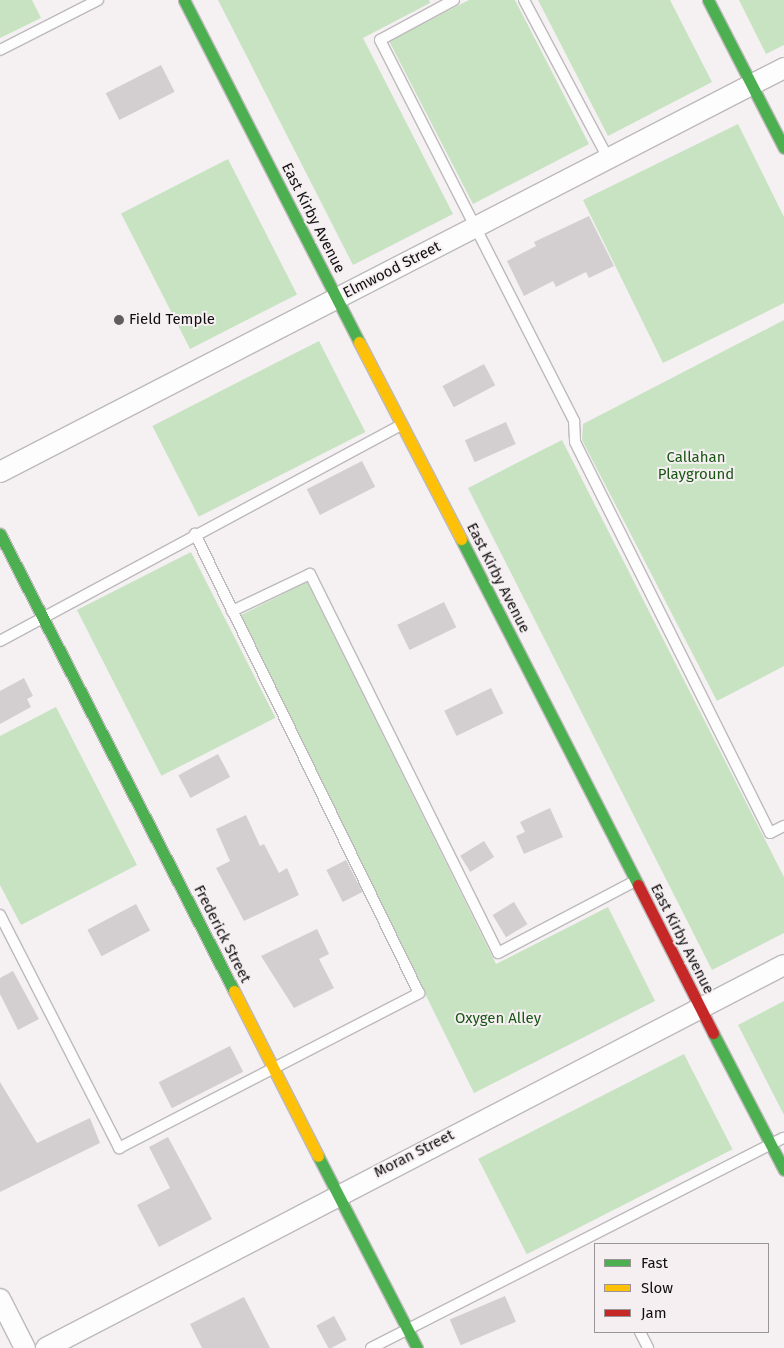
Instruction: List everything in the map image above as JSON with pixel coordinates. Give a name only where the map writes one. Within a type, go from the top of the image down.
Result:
[{"type":"street","name":"East Kirby Avenue","points":[[184,0],[784,1170]]},
{"type":"street","points":[[708,0],[784,148]]},
{"type":"street","name":"Elmwood Street","points":[[0,472],[784,68]]},
{"type":"street","name":"Frederick Street","points":[[0,534],[417,1348]]},
{"type":"street","name":"Moran Street","points":[[46,1348],[338,1193],[784,965]]},
{"type":"street","points":[[0,1299],[25,1348]]},
{"type":"lane","points":[[0,50],[98,0]]},
{"type":"lane","points":[[454,0],[437,4],[380,40],[473,228],[574,421],[575,442],[770,833],[784,826]]},
{"type":"lane","points":[[524,0],[608,158]]},
{"type":"lane","points":[[0,641],[195,534],[402,425]]},
{"type":"lane","points":[[0,915],[119,1148],[275,1070],[420,993],[195,534]]},
{"type":"lane","points":[[232,611],[310,574],[498,953],[636,880]]},
{"type":"lane","points":[[371,1348],[594,1240],[784,1138]]},
{"type":"lane","points":[[640,1333],[648,1348]]},
{"type":"green space","points":[[0,0],[32,0],[41,18],[0,38]]},
{"type":"green space","points":[[218,0],[429,0],[430,3],[363,38],[453,214],[353,265]]},
{"type":"green space","points":[[469,0],[515,0],[589,144],[473,204],[389,41]]},
{"type":"green space","points":[[538,0],[670,0],[712,82],[608,136]]},
{"type":"green space","points":[[739,0],[784,0],[784,45],[766,54]]},
{"type":"green space","points":[[738,124],[784,217],[784,303],[663,363],[583,200]]},
{"type":"green space","points":[[228,159],[297,294],[190,349],[121,213]]},
{"type":"green space","name":"Callahan Playground","points":[[784,320],[784,666],[717,701],[582,440],[583,424]]},
{"type":"green space","points":[[319,341],[365,432],[199,517],[152,426]]},
{"type":"green space","points":[[562,440],[784,877],[784,933],[712,970],[468,488]]},
{"type":"green space","points":[[191,552],[275,718],[161,776],[77,610]]},
{"type":"green space","name":"Oxygen Alley","points":[[307,582],[496,964],[608,907],[655,1001],[474,1093],[239,616]]},
{"type":"green space","points":[[56,707],[137,865],[21,925],[0,885],[0,736]]},
{"type":"green space","points":[[784,1001],[784,1115],[738,1025]]},
{"type":"green space","points":[[684,1054],[733,1149],[527,1254],[478,1159]]},
{"type":"building","points":[[161,65],[175,92],[119,120],[106,93]]},
{"type":"building","points":[[589,216],[614,266],[589,278],[586,272],[556,287],[553,281],[524,296],[507,261],[536,246],[534,242]]},
{"type":"building","points":[[484,364],[495,385],[454,407],[443,386]]},
{"type":"building","points":[[506,422],[516,444],[475,462],[465,440]]},
{"type":"building","points":[[362,461],[375,487],[320,515],[307,489]]},
{"type":"building","points":[[444,602],[456,627],[410,650],[397,625]]},
{"type":"building","points":[[24,678],[33,696],[27,699],[31,707],[0,724],[0,691]]},
{"type":"building","points":[[491,688],[503,713],[457,736],[444,711]]},
{"type":"building","points":[[218,754],[230,777],[190,798],[178,775]]},
{"type":"building","points":[[550,808],[563,837],[524,854],[516,836],[525,832],[520,822]]},
{"type":"building","points":[[246,815],[260,846],[264,844],[279,873],[287,868],[299,895],[244,921],[216,868],[230,861],[216,829]]},
{"type":"building","points":[[484,841],[494,857],[470,872],[460,856]]},
{"type":"building","points":[[346,860],[362,892],[343,902],[326,870]]},
{"type":"building","points":[[514,902],[527,924],[506,937],[493,915]]},
{"type":"building","points":[[136,904],[150,930],[102,956],[87,930]]},
{"type":"building","points":[[317,929],[329,954],[319,959],[334,988],[294,1008],[261,956]]},
{"type":"building","points":[[13,971],[39,1019],[18,1030],[0,994],[0,978]]},
{"type":"building","points":[[230,1046],[243,1072],[172,1108],[159,1082]]},
{"type":"building","points":[[0,1082],[37,1143],[90,1118],[100,1143],[0,1192]]},
{"type":"building","points":[[168,1137],[212,1219],[159,1247],[137,1205],[170,1188],[149,1147]]},
{"type":"building","points":[[505,1296],[516,1322],[461,1345],[450,1319]]},
{"type":"building","points":[[244,1297],[270,1348],[202,1348],[190,1324]]},
{"type":"building","points":[[334,1316],[347,1340],[328,1348],[316,1325]]},
{"type":"traffic: fast","points":[[184,0],[359,342]]},
{"type":"traffic: fast","points":[[708,0],[784,148]]},
{"type":"traffic: fast","points":[[0,534],[234,991]]},
{"type":"traffic: fast","points":[[461,539],[638,885]]},
{"type":"traffic: fast","points":[[713,1033],[784,1170]]},
{"type":"traffic: fast","points":[[318,1156],[417,1348]]},
{"type":"traffic: slow","points":[[359,342],[461,539]]},
{"type":"traffic: slow","points":[[234,991],[318,1156]]},
{"type":"traffic: jam","points":[[638,885],[713,1033]]},
{"type":"place","name":"Field Temple","points":[[119,320]]}]
